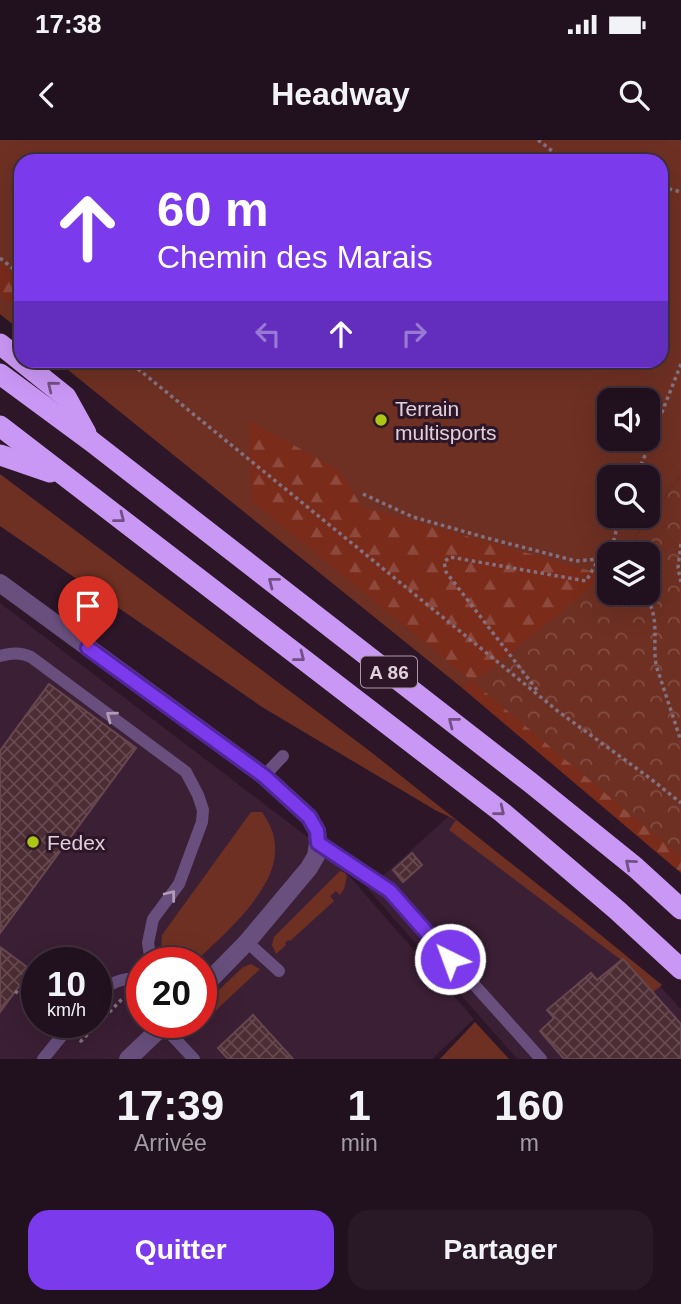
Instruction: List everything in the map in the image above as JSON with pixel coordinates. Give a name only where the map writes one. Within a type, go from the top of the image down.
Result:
[{"type":"highway","points":[[0,344],[14,355]]},
{"type":"highway","points":[[29,368],[65,397],[91,441]]},
{"type":"highway","name":"A 86","points":[[0,374],[91,441],[531,783],[635,867],[681,909]]},
{"type":"highway","name":"A 86","points":[[0,426],[503,813],[617,910],[681,969]]},
{"type":"highway","points":[[0,455],[66,477]]},
{"type":"street","points":[[0,583],[264,776],[309,817],[317,831],[316,856],[309,868],[247,942],[217,973]]},
{"type":"street","points":[[128,1059],[150,1038]]},
{"type":"lane","points":[[0,656],[22,653],[31,657],[186,772],[193,782],[203,810],[202,822],[179,884],[153,919],[149,947]]},
{"type":"lane","points":[[264,776],[283,756]]},
{"type":"lane","points":[[318,843],[390,891],[541,1059]]},
{"type":"lane","points":[[247,942],[279,971]]},
{"type":"lane","points":[[43,1059],[60,1038]]},
{"type":"lane","points":[[177,1038],[194,1059]]},
{"type":"path","points":[[538,140],[556,154]]},
{"type":"path","points":[[0,258],[14,269]]},
{"type":"path","points":[[641,465],[681,365]]},
{"type":"path","points":[[137,368],[559,712],[681,803]]},
{"type":"path","points":[[363,494],[413,517],[487,538],[576,561],[597,559]]},
{"type":"path","points":[[681,544],[678,568],[681,582]]},
{"type":"path","points":[[543,697],[446,572],[444,562],[450,557],[586,581],[597,562]]},
{"type":"path","points":[[651,605],[655,617],[656,665],[681,741]]},
{"type":"path","points":[[15,992],[21,996]]},
{"type":"path","points":[[112,1010],[125,997]]},
{"type":"shaded area","points":[[0,603],[330,854],[474,1019],[432,1059],[0,1059]]},
{"type":"shaded area","points":[[450,815],[660,986],[681,1009],[681,1059],[517,1059],[368,889]]},
{"type":"green space","name":"Terrain multisports","points":[[0,140],[681,140],[681,475],[660,503],[660,465],[597,465],[597,528],[642,528],[632,542],[597,542],[597,583],[490,670],[461,687],[66,368],[668,368],[668,154],[14,154],[14,325],[0,314]]},
{"type":"green space","points":[[0,263],[14,275],[14,306],[0,294]]},
{"type":"green space","points":[[248,420],[340,471],[362,507],[597,573],[597,605],[613,605],[681,810],[681,873],[461,687],[471,680],[252,501]]},
{"type":"green space","points":[[0,474],[371,752],[575,914],[662,985],[653,992],[621,960],[449,830],[456,820],[262,707],[0,526]]},
{"type":"green space","points":[[681,475],[681,857],[472,681],[490,670],[597,582],[597,605],[660,605],[660,542],[632,542],[642,528],[660,528],[660,503]]},
{"type":"green space","points":[[251,812],[262,812],[274,837],[274,863],[268,879],[247,910],[210,947],[161,947],[162,935]]},
{"type":"green space","points":[[340,871],[347,876],[340,895],[336,891],[330,896],[334,901],[288,940],[276,954],[272,945],[274,937]]},
{"type":"green space","points":[[251,964],[260,969],[217,1009],[217,992],[243,967]]},
{"type":"green space","points":[[475,1022],[509,1059],[440,1059]]},
{"type":"building","name":"Fedex","points":[[49,684],[136,748],[0,933],[0,751]]},
{"type":"building","points":[[412,853],[422,865],[403,882],[393,870]]},
{"type":"building","points":[[0,947],[21,963],[21,984],[0,1012]]},
{"type":"building","points":[[623,959],[681,1024],[681,1059],[564,1059],[540,1031],[554,1018],[547,1010],[591,973],[597,980]]},
{"type":"building","points":[[253,1015],[293,1059],[228,1059],[218,1048]]},
{"type":"place","name":"Terrain multisports","points":[[381,420]]},
{"type":"place","name":"Fedex","points":[[33,842]]},
{"type":"route","points":[[88,648],[264,776],[309,817],[317,831],[318,843],[390,891],[450,959]]}]
